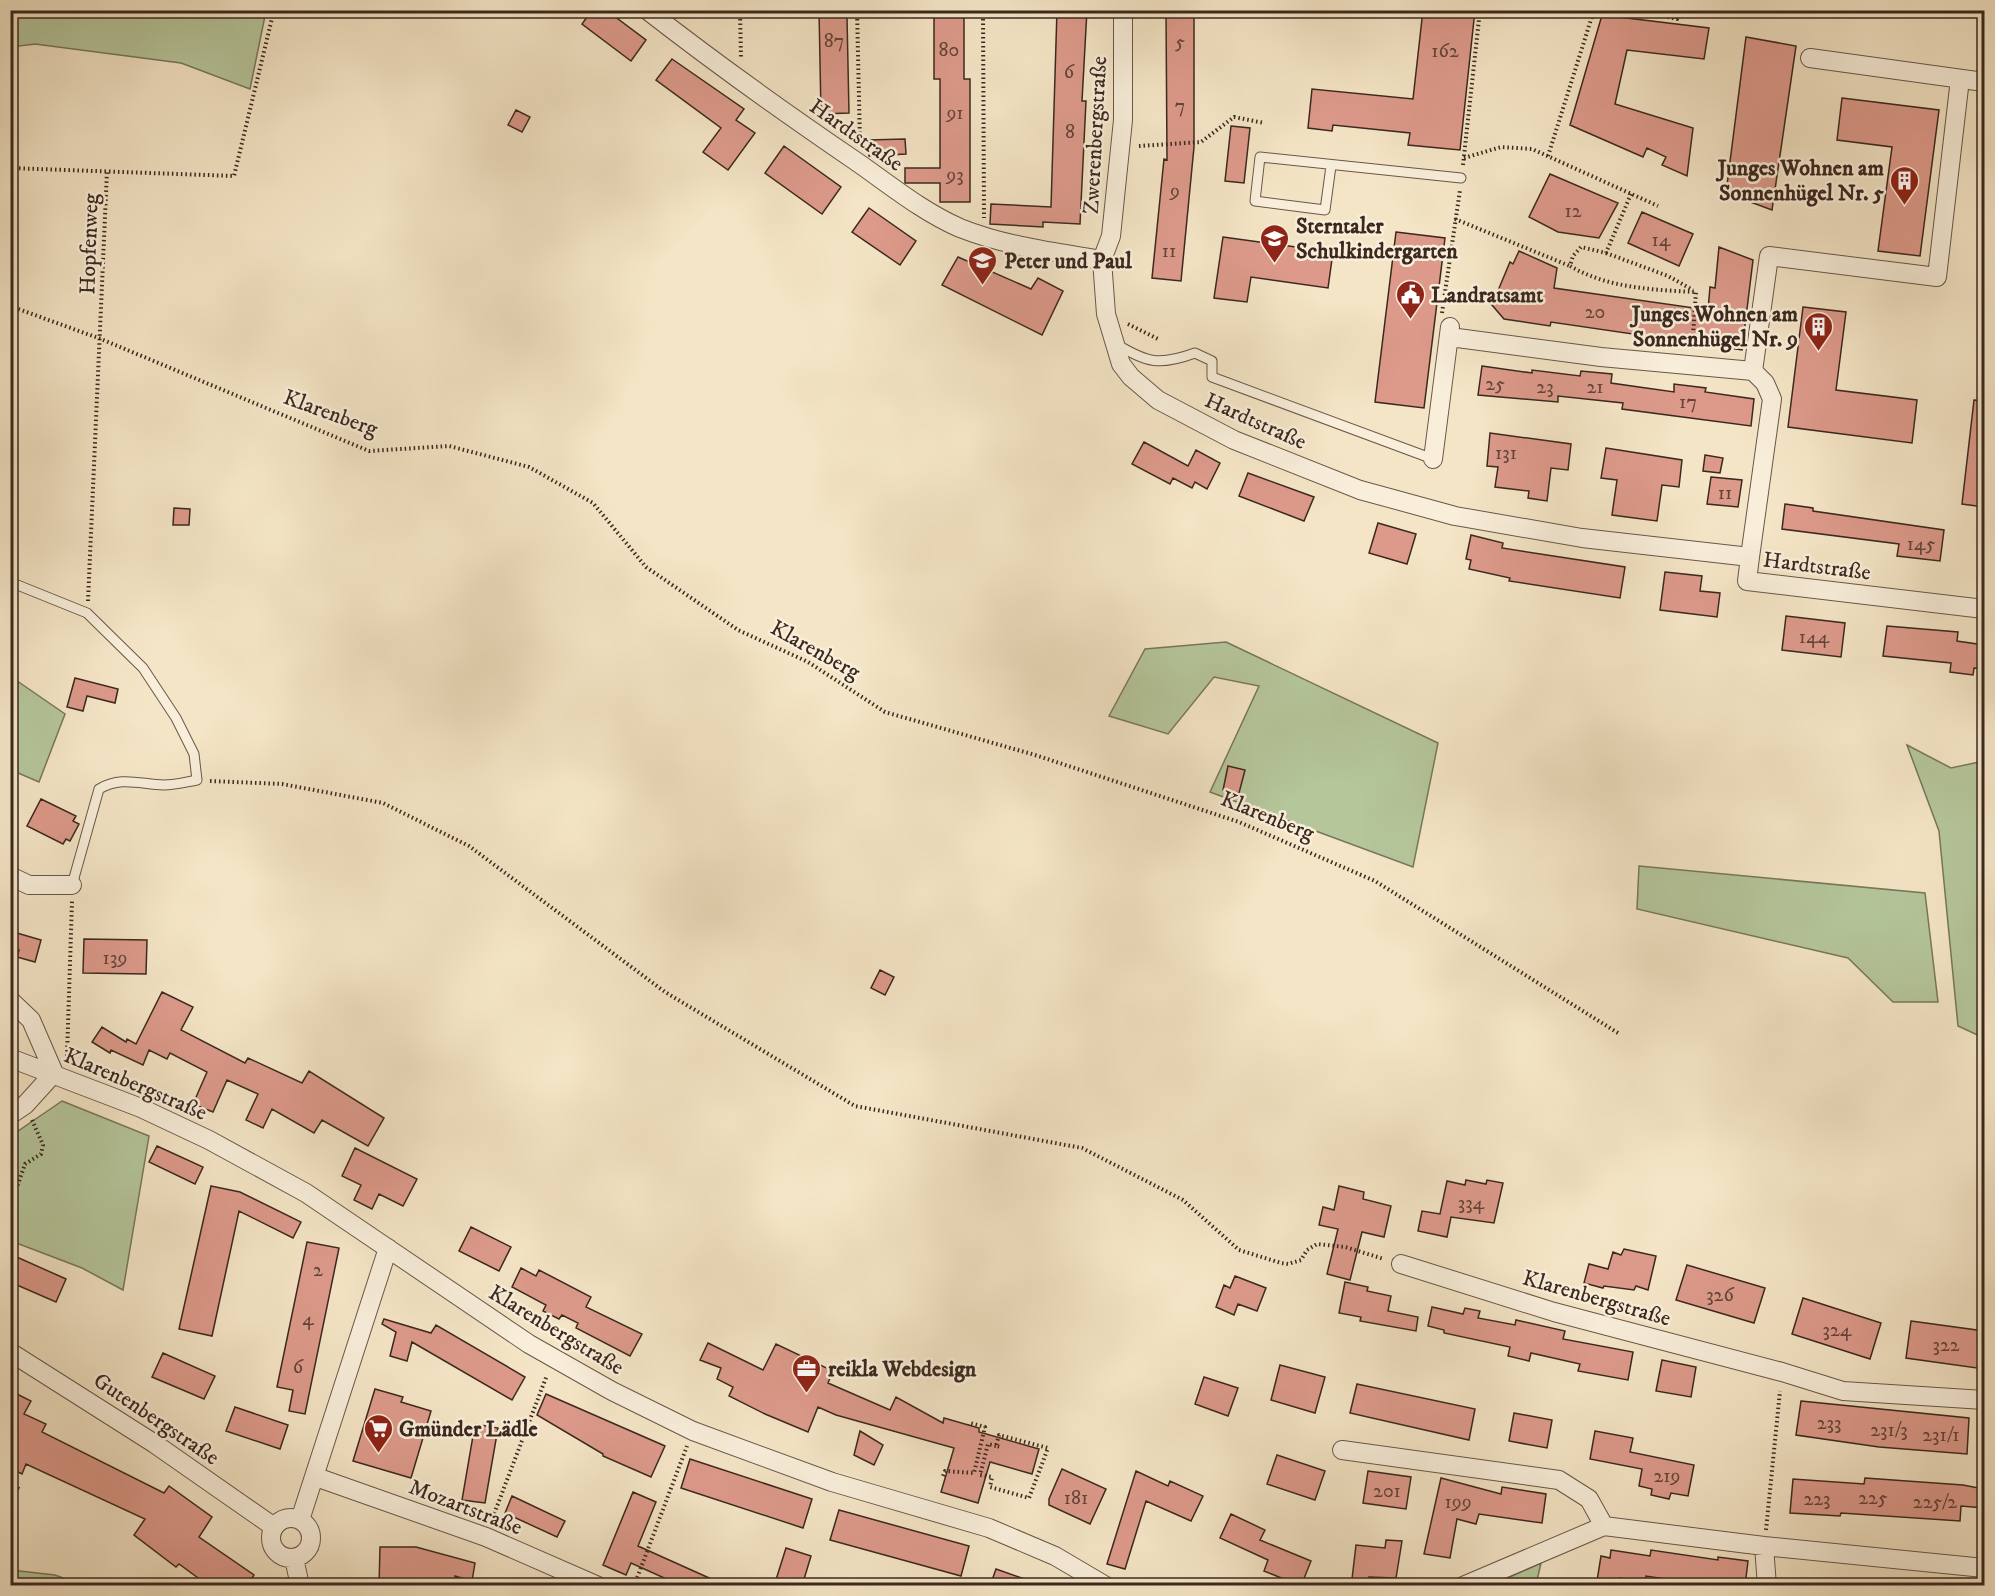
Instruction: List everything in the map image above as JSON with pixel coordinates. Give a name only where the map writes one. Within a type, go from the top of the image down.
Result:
[{"type":"street","name":"Hardtstraße","points":[[647,10],[742,84],[914,202],[958,227],[984,237],[1040,250],[1102,260],[1106,314],[1112,342],[1121,364],[1131,377],[1158,400],[1234,440],[1360,490],[1455,516],[1582,538],[1750,557],[1747,581],[1984,609]]},
{"type":"street","name":"Zwerenbergstraße","points":[[1102,260],[1111,236],[1123,120],[1123,10]]},
{"type":"street","points":[[1810,58],[1984,82]]},
{"type":"street","points":[[1753,371],[1769,256],[1937,277],[1960,79]]},
{"type":"street","points":[[1432,459],[1450,332],[1601,357],[1753,371],[1765,384],[1772,399],[1750,557]]},
{"type":"street","points":[[10,876],[29,885],[72,885]]},
{"type":"street","points":[[10,1000],[31,1020],[54,1073],[18,1110]]},
{"type":"street","name":"Klarenbergstraße","points":[[10,1058],[141,1108],[209,1140],[306,1193],[529,1344],[693,1431],[832,1482],[989,1528],[1055,1556],[1106,1586]]},
{"type":"street","points":[[300,1520],[316,1477],[388,1248]]},
{"type":"street","name":"Klarenbergstraße","points":[[1401,1264],[1554,1312],[1782,1372],[1843,1391],[1984,1400]]},
{"type":"street","name":"Gutenbergstraße","points":[[10,1352],[155,1444],[274,1527]]},
{"type":"street","points":[[1342,1450],[1559,1480],[1590,1499],[1604,1526]]},
{"type":"street","name":"Mozartstraße","points":[[316,1477],[486,1537],[598,1586]]},
{"type":"street","points":[[290,1518],[300,1520],[306,1525],[311,1541],[308,1549],[294,1558],[279,1555],[274,1549],[271,1534],[274,1527],[281,1520],[290,1518]]},
{"type":"street","points":[[1463,1586],[1604,1526],[1764,1546],[1984,1568]]},
{"type":"street","points":[[1764,1546],[1767,1586]]},
{"type":"street","points":[[294,1558],[300,1586]]},
{"type":"lane","points":[[1331,166],[1325,210],[1255,201],[1260,157],[1461,178]]},
{"type":"lane","points":[[1112,342],[1143,360],[1173,361],[1195,353],[1212,361],[1212,377],[1432,459]]},
{"type":"lane","points":[[10,582],[87,613],[142,668],[176,718],[194,754],[197,780],[166,785],[126,780],[110,783],[99,789],[72,885]]},
{"type":"path","name":"Hopfenweg","points":[[87,613],[107,171],[234,176],[266,52],[274,10]]},
{"type":"path","points":[[740,10],[742,84]]},
{"type":"path","points":[[857,10],[860,165]]},
{"type":"path","points":[[982,10],[984,237]]},
{"type":"path","points":[[1548,156],[1594,10]]},
{"type":"path","points":[[1637,10],[1677,19],[1678,10]]},
{"type":"path","points":[[1120,146],[1201,142],[1234,117],[1264,123]]},
{"type":"path","points":[[1464,158],[1502,147],[1532,149],[1658,206]]},
{"type":"path","points":[[10,168],[107,171]]},
{"type":"path","points":[[1606,253],[1631,194]]},
{"type":"path","points":[[1455,219],[1570,266],[1595,279],[1662,290],[1696,292]]},
{"type":"path","points":[[1570,266],[1573,256],[1581,248],[1606,253],[1668,276],[1696,292]]},
{"type":"path","points":[[1693,343],[1696,292]]},
{"type":"path","name":"Klarenberg","points":[[10,306],[101,339],[369,451],[449,446],[529,467],[593,503],[646,567],[729,624],[808,663],[885,712],[1035,755],[1239,822],[1375,881],[1617,1033]]},
{"type":"path","points":[[1106,314],[1158,339]]},
{"type":"path","points":[[197,780],[282,784],[383,803],[469,846],[665,992],[855,1106],[1082,1148],[1183,1200],[1239,1250],[1281,1263],[1288,1264],[1301,1260],[1307,1250],[1317,1244],[1345,1247],[1401,1264]]},
{"type":"path","points":[[54,1073],[67,1057],[72,885]]},
{"type":"path","points":[[10,1189],[16,1187],[25,1164],[41,1154],[44,1145],[18,1110]]},
{"type":"path","points":[[486,1537],[554,1358]]},
{"type":"path","points":[[1764,1546],[1782,1372]]},
{"type":"path","points":[[943,1476],[945,1471],[974,1473],[985,1427],[970,1423],[969,1425]]},
{"type":"path","points":[[634,1586],[693,1431]]},
{"type":"path","points":[[996,1446],[999,1434],[1048,1448],[1029,1498],[990,1487],[992,1478],[980,1475],[988,1444],[996,1446],[1001,1447]]},
{"type":"path","points":[[10,1484],[21,1490]]},
{"type":"green space","points":[[10,11],[266,11],[250,89],[181,63],[35,44],[11,47]]},
{"type":"green space","points":[[1226,642],[1438,743],[1413,867],[1210,792],[1259,686],[1214,677],[1168,734],[1109,716],[1145,649]]},
{"type":"green space","points":[[10,676],[65,714],[39,782],[11,770]]},
{"type":"green space","points":[[1907,745],[1951,768],[1984,761],[1984,1038],[1958,1026],[1939,831]]},
{"type":"green space","points":[[1639,866],[1925,893],[1938,1002],[1893,1002],[1848,958],[1637,909]]},
{"type":"green space","points":[[62,1101],[149,1136],[123,1290],[82,1268],[11,1241],[11,1136]]},
{"type":"green space","points":[[1541,1563],[1536,1585],[1492,1585]]},
{"type":"green space","points":[[11,1570],[55,1575],[82,1585],[11,1585]]},
{"type":"building","points":[[592,10],[606,10],[646,40],[631,61],[582,24]]},
{"type":"building","points":[[819,10],[836,10],[836,17],[847,17],[849,113],[821,114]]},
{"type":"building","points":[[934,10],[964,10],[964,79],[970,79],[970,202],[940,202],[940,183],[905,183],[905,168],[940,168],[940,79],[934,79]]},
{"type":"building","points":[[1057,10],[1087,10],[1082,101],[1086,101],[1080,224],[1043,222],[1043,227],[990,224],[991,204],[1051,207]]},
{"type":"building","points":[[1166,10],[1194,10],[1194,147],[1181,281],[1152,278],[1164,159],[1167,160]]},
{"type":"building","points":[[1423,10],[1475,10],[1460,150],[1408,145],[1410,133],[1333,125],[1332,131],[1308,128],[1312,89],[1413,99]]},
{"type":"building","points":[[1602,15],[1709,28],[1704,59],[1627,50],[1615,104],[1693,128],[1687,176],[1662,165],[1666,157],[1647,148],[1643,157],[1570,125]]},
{"type":"building","points":[[1746,37],[1796,46],[1772,210],[1726,193]]},
{"type":"building","points":[[672,59],[744,109],[736,120],[755,133],[728,170],[703,152],[721,128],[656,80]]},
{"type":"building","name":"Junges Wohnen am Sonnenhügel Nr. 5","points":[[1842,98],[1939,110],[1920,256],[1878,251],[1892,147],[1837,140]]},
{"type":"building","points":[[516,110],[530,117],[522,132],[508,125]]},
{"type":"building","points":[[1231,126],[1250,128],[1244,183],[1225,181]]},
{"type":"building","points":[[905,139],[906,154],[869,156],[868,140]]},
{"type":"building","points":[[784,146],[841,187],[822,214],[765,173]]},
{"type":"building","points":[[1550,174],[1618,203],[1599,238],[1558,232],[1529,217]]},
{"type":"building","points":[[869,208],[916,241],[900,265],[852,232]]},
{"type":"building","points":[[1642,212],[1693,234],[1679,266],[1628,243]]},
{"type":"building","name":"Landratsamt","points":[[1396,232],[1445,238],[1424,408],[1375,402]]},
{"type":"building","name":"Sterntaler Schulkindergarten","points":[[1223,237],[1333,252],[1328,288],[1251,277],[1247,302],[1214,298]]},
{"type":"building","points":[[1719,247],[1753,260],[1742,350],[1551,322],[1550,326],[1504,319],[1492,305],[1510,262],[1513,264],[1519,251],[1557,268],[1554,288],[1708,310],[1710,287],[1715,288]]},
{"type":"building","points":[[958,257],[1031,289],[1038,278],[1063,291],[1042,335],[942,285]]},
{"type":"building","name":"Junges Wohnen am Sonnenhügel Nr. 9","points":[[1803,307],[1846,312],[1836,390],[1917,400],[1912,443],[1788,427]]},
{"type":"building","points":[[1482,366],[1532,373],[1532,370],[1580,376],[1581,371],[1612,374],[1611,383],[1674,392],[1674,384],[1706,388],[1705,392],[1754,399],[1751,426],[1622,409],[1623,403],[1558,396],[1558,402],[1478,395]]},
{"type":"building","points":[[1974,400],[1984,401],[1984,507],[1962,504]]},
{"type":"building","points":[[1490,433],[1571,444],[1568,470],[1551,468],[1547,501],[1528,498],[1529,491],[1495,487],[1498,467],[1487,466]]},
{"type":"building","points":[[1144,442],[1188,466],[1196,450],[1220,463],[1207,489],[1195,482],[1192,488],[1173,478],[1170,484],[1132,464]]},
{"type":"building","points":[[1606,448],[1682,460],[1679,487],[1662,485],[1657,521],[1612,515],[1617,480],[1601,478]]},
{"type":"building","points":[[1705,455],[1723,458],[1720,473],[1703,471]]},
{"type":"building","points":[[1248,473],[1314,497],[1304,521],[1239,496]]},
{"type":"building","points":[[1711,477],[1742,480],[1738,507],[1707,504]]},
{"type":"building","points":[[1785,504],[1813,508],[1813,511],[1944,530],[1940,561],[1897,556],[1899,544],[1782,529]]},
{"type":"building","points":[[174,508],[190,509],[189,525],[173,525]]},
{"type":"building","points":[[1378,523],[1416,534],[1407,564],[1369,553]]},
{"type":"building","points":[[1471,535],[1503,543],[1502,548],[1625,567],[1620,598],[1509,581],[1510,578],[1469,569],[1471,560],[1466,559]]},
{"type":"building","points":[[1665,572],[1702,576],[1700,591],[1720,593],[1717,617],[1660,610]]},
{"type":"building","points":[[1786,616],[1845,623],[1841,657],[1782,650]]},
{"type":"building","points":[[1887,626],[1958,632],[1957,641],[1984,645],[1984,669],[1974,668],[1973,675],[1950,672],[1951,663],[1883,656]]},
{"type":"building","points":[[75,678],[118,689],[115,703],[87,696],[83,711],[67,707]]},
{"type":"building","points":[[1228,766],[1245,770],[1239,793],[1223,790]]},
{"type":"building","points":[[41,799],[76,816],[73,821],[79,824],[70,841],[66,839],[63,844],[27,826]]},
{"type":"building","points":[[10,931],[41,940],[35,962],[17,957],[19,950],[10,948]]},
{"type":"building","points":[[84,939],[147,940],[146,974],[83,973]]},
{"type":"building","points":[[880,970],[894,977],[885,995],[871,988]]},
{"type":"building","points":[[162,992],[193,1007],[181,1030],[245,1063],[248,1058],[302,1083],[309,1071],[384,1118],[368,1146],[322,1120],[314,1133],[272,1109],[263,1128],[246,1120],[258,1094],[227,1080],[213,1112],[193,1104],[207,1072],[170,1053],[167,1059],[149,1050],[143,1065],[111,1050],[110,1053],[92,1042],[102,1027],[126,1042],[127,1039],[136,1044]]},
{"type":"building","points":[[157,1146],[203,1167],[195,1184],[149,1162]]},
{"type":"building","points":[[355,1148],[417,1179],[403,1206],[379,1194],[372,1209],[354,1200],[361,1185],[342,1176]]},
{"type":"building","points":[[1466,1180],[1486,1184],[1487,1180],[1503,1183],[1494,1223],[1451,1217],[1447,1237],[1418,1231],[1422,1211],[1440,1214],[1447,1181],[1465,1185]]},
{"type":"building","points":[[211,1186],[240,1192],[301,1222],[293,1238],[239,1211],[212,1336],[179,1329]]},
{"type":"building","points":[[1339,1186],[1364,1192],[1363,1199],[1391,1206],[1384,1237],[1362,1232],[1350,1280],[1327,1274],[1338,1229],[1319,1225],[1323,1207],[1334,1210]]},
{"type":"building","points":[[471,1227],[511,1247],[499,1271],[459,1251]]},
{"type":"building","points":[[307,1242],[339,1248],[305,1414],[289,1411],[293,1390],[277,1387]]},
{"type":"building","points":[[1624,1249],[1656,1256],[1648,1290],[1636,1286],[1634,1290],[1604,1286],[1603,1288],[1584,1283],[1589,1264],[1608,1269],[1613,1252],[1621,1255]]},
{"type":"building","points":[[10,1254],[66,1279],[56,1302],[10,1282]]},
{"type":"building","points":[[1687,1265],[1765,1288],[1754,1323],[1676,1300]]},
{"type":"building","points":[[521,1268],[536,1276],[539,1270],[591,1297],[586,1307],[642,1334],[630,1356],[576,1328],[578,1323],[562,1315],[559,1319],[543,1311],[546,1305],[512,1287]]},
{"type":"building","points":[[1235,1276],[1266,1288],[1257,1311],[1238,1304],[1234,1315],[1216,1307],[1224,1285],[1230,1288]]},
{"type":"building","points":[[1345,1282],[1368,1287],[1367,1291],[1391,1296],[1388,1311],[1418,1317],[1416,1331],[1360,1321],[1361,1317],[1339,1313]]},
{"type":"building","points":[[1803,1298],[1881,1323],[1870,1359],[1792,1334]]},
{"type":"building","points":[[1432,1307],[1463,1314],[1465,1308],[1480,1311],[1478,1318],[1515,1325],[1516,1320],[1565,1331],[1563,1339],[1633,1352],[1628,1380],[1578,1371],[1580,1364],[1531,1353],[1529,1361],[1508,1356],[1510,1347],[1444,1333],[1444,1330],[1428,1326]]},
{"type":"building","points":[[384,1319],[431,1333],[436,1325],[525,1377],[512,1400],[412,1342],[407,1361],[390,1356],[396,1332],[382,1324]]},
{"type":"building","points":[[1911,1321],[1984,1331],[1984,1369],[1906,1358]]},
{"type":"building","points":[[708,1343],[763,1370],[776,1344],[833,1371],[828,1383],[890,1410],[896,1397],[943,1423],[944,1418],[979,1428],[979,1432],[1039,1449],[1032,1474],[990,1462],[978,1503],[941,1492],[954,1448],[836,1415],[818,1407],[808,1432],[765,1414],[729,1396],[733,1387],[717,1379],[721,1368],[700,1360]]},
{"type":"building","points":[[163,1353],[215,1376],[204,1399],[152,1377]]},
{"type":"building","points":[[1662,1360],[1696,1367],[1691,1397],[1656,1391]]},
{"type":"building","points":[[1280,1365],[1325,1377],[1315,1413],[1271,1400]]},
{"type":"building","points":[[1204,1377],[1238,1388],[1228,1416],[1195,1404]]},
{"type":"building","points":[[1357,1384],[1475,1409],[1469,1440],[1350,1413]]},
{"type":"building","points":[[375,1389],[403,1397],[401,1402],[431,1411],[411,1478],[353,1461]]},
{"type":"building","points":[[15,1393],[31,1401],[24,1414],[46,1424],[42,1432],[164,1493],[169,1486],[212,1517],[199,1537],[254,1575],[247,1586],[209,1586],[179,1564],[176,1567],[134,1535],[145,1519],[26,1464],[22,1474],[10,1468],[10,1402]]},
{"type":"building","points":[[546,1394],[665,1446],[651,1477],[603,1456],[537,1415]]},
{"type":"building","points":[[1801,1401],[1969,1418],[1967,1454],[1879,1447],[1796,1435]]},
{"type":"building","points":[[235,1407],[288,1425],[280,1449],[226,1431]]},
{"type":"building","points":[[1514,1413],[1552,1420],[1547,1448],[1509,1441]]},
{"type":"building","points":[[475,1424],[498,1428],[485,1503],[462,1500]]},
{"type":"building","points":[[860,1431],[883,1445],[874,1465],[854,1455]]},
{"type":"building","points":[[1595,1431],[1633,1438],[1630,1452],[1694,1465],[1688,1496],[1671,1493],[1669,1499],[1651,1495],[1652,1489],[1639,1486],[1642,1469],[1590,1459]]},
{"type":"building","points":[[1277,1455],[1325,1471],[1315,1500],[1267,1484]]},
{"type":"building","points":[[690,1459],[812,1499],[803,1528],[681,1488]]},
{"type":"building","points":[[1062,1469],[1106,1489],[1090,1524],[1049,1505],[1049,1499]]},
{"type":"building","points":[[1136,1471],[1168,1486],[1170,1481],[1203,1496],[1191,1521],[1146,1501],[1125,1569],[1107,1564]]},
{"type":"building","points":[[1368,1471],[1411,1477],[1406,1509],[1363,1503]]},
{"type":"building","points":[[1441,1478],[1501,1494],[1502,1487],[1546,1494],[1542,1523],[1479,1514],[1476,1524],[1457,1519],[1450,1558],[1424,1554]]},
{"type":"building","points":[[1865,1478],[1963,1485],[1984,1489],[1984,1508],[1961,1506],[1960,1521],[1841,1513],[1840,1516],[1790,1513],[1793,1479],[1864,1484]]},
{"type":"building","points":[[633,1492],[656,1502],[638,1546],[727,1586],[682,1586],[631,1563],[626,1575],[603,1565]]},
{"type":"building","points":[[512,1496],[565,1521],[557,1537],[505,1513]]},
{"type":"building","points":[[839,1510],[969,1546],[961,1576],[830,1540]]},
{"type":"building","points":[[1231,1514],[1265,1530],[1260,1540],[1311,1561],[1301,1586],[1264,1571],[1268,1560],[1220,1538]]},
{"type":"building","points":[[1386,1540],[1402,1541],[1396,1578],[1369,1577],[1369,1581],[1352,1579],[1356,1545],[1385,1548]]},
{"type":"building","points":[[380,1547],[416,1547],[475,1563],[472,1581],[455,1576],[455,1586],[379,1586]]},
{"type":"building","points":[[786,1548],[811,1556],[802,1586],[774,1586]]},
{"type":"building","points":[[1611,1550],[1650,1556],[1651,1550],[1718,1560],[1718,1557],[1748,1561],[1745,1586],[1713,1586],[1646,1576],[1646,1582],[1620,1578],[1619,1585],[1597,1581],[1601,1556],[1610,1558]]},
{"type":"building","points":[[996,1569],[1036,1583],[1036,1586],[990,1586]]},
{"type":"place","name":"Junges Wohnen am Sonnenhügel Nr. 5","points":[[1905,206]]},
{"type":"place","name":"Sterntaler Schulkindergarten","points":[[1275,264]]},
{"type":"place","name":"Peter und Paul","points":[[983,286]]},
{"type":"place","name":"Landratsamt","points":[[1410,320]]},
{"type":"place","name":"Junges Wohnen am Sonnenhügel Nr. 9","points":[[1819,352]]},
{"type":"place","name":"reikla Webdesign","points":[[807,1394]]},
{"type":"place","name":"Gmünder Lädle","points":[[378,1454]]}]
